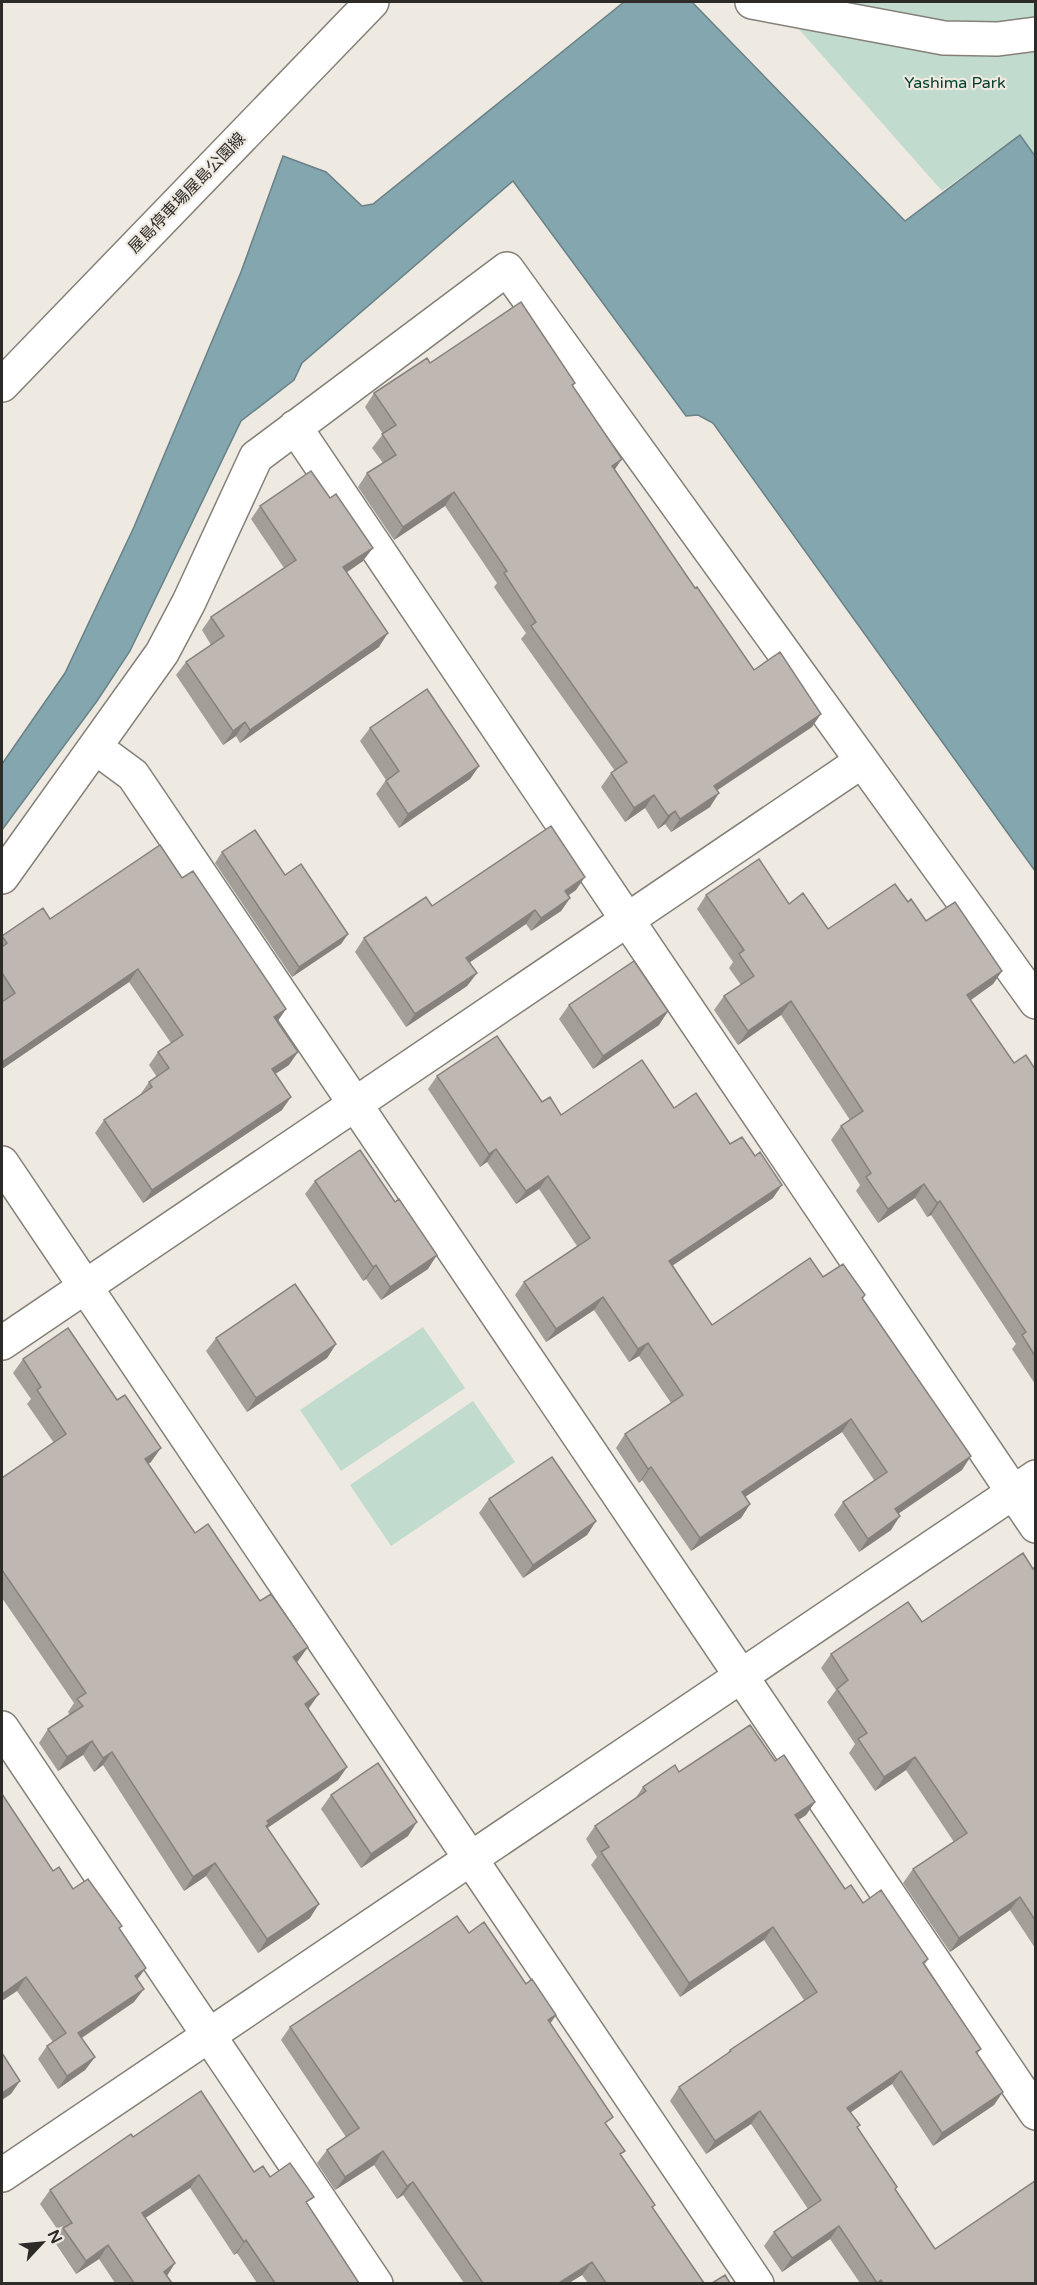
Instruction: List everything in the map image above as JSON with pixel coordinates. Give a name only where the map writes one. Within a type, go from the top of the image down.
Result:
[{"type":"street","name":"屋島停車場屋島公園線","points":[[2,385],[372,2]]},
{"type":"street","points":[[752,2],[944,39],[998,39],[1035,34]]},
{"type":"street","points":[[2,877],[146,677],[176,628],[256,457],[507,269],[1035,1002]]},
{"type":"street","points":[[295,427],[627,920],[1024,1484],[1035,1526]]},
{"type":"street","points":[[95,747],[133,775],[1035,2113]]},
{"type":"street","points":[[2,1343],[862,761]]},
{"type":"street","points":[[2,1163],[757,2283]]},
{"type":"street","points":[[2,2175],[1024,1484]]},
{"type":"street","points":[[2,1728],[376,2283]]},
{"type":"green space","name":"Yashima Park","points":[[775,2],[1035,2],[1035,156],[1020,135],[942,191]]},
{"type":"green space","points":[[423,1327],[465,1388],[341,1471],[300,1410]]},
{"type":"green space","points":[[473,1401],[515,1462],[391,1546],[350,1485]]},
{"type":"water","points":[[624,2],[692,2],[905,221],[1020,135],[1035,156],[1035,871],[713,423],[698,415],[686,416],[513,181],[302,363],[294,380],[241,421],[130,651],[97,701],[2,830],[2,764],[65,673],[134,527],[241,272],[283,156],[326,172],[362,206],[373,204]]},
{"type":"building","points":[[521,302],[575,383],[572,385],[622,459],[612,466],[754,670],[780,652],[821,714],[714,786],[719,793],[680,819],[675,811],[668,816],[654,795],[634,808],[611,773],[627,762],[531,626],[536,622],[504,573],[507,571],[454,492],[403,527],[367,473],[396,455],[382,434],[396,425],[374,393],[427,358],[430,363]]},
{"type":"building","points":[[311,471],[330,498],[336,494],[373,548],[343,567],[388,633],[250,730],[245,722],[233,731],[186,662],[224,636],[211,617],[296,560],[260,506]]},
{"type":"building","points":[[427,689],[479,766],[408,814],[386,781],[399,771],[370,728]]},
{"type":"building","points":[[551,826],[585,877],[565,891],[570,898],[541,918],[535,910],[466,958],[477,973],[415,1014],[364,938],[426,897],[432,906]]},
{"type":"building","points":[[255,830],[285,875],[301,864],[348,934],[299,967],[222,852]]},
{"type":"building","points":[[160,845],[182,878],[193,871],[286,1009],[274,1017],[298,1052],[272,1069],[291,1097],[152,1190],[104,1120],[152,1087],[149,1082],[169,1068],[158,1052],[183,1035],[138,969],[2,1062],[2,1002],[15,993],[2,973],[2,947],[7,943],[2,936],[43,908],[50,919]]},
{"type":"building","points":[[759,859],[789,904],[803,893],[828,929],[895,884],[908,902],[911,899],[926,921],[955,902],[1002,971],[967,995],[1014,1063],[1026,1055],[1035,1069],[1035,1356],[1022,1335],[1026,1332],[940,1201],[937,1203],[924,1184],[888,1209],[866,1177],[871,1173],[841,1126],[863,1111],[791,1001],[748,1031],[724,996],[754,976],[739,954],[744,950],[706,895]]},
{"type":"building","points":[[634,961],[668,1011],[603,1056],[569,1005]]},
{"type":"building","points":[[497,1036],[542,1102],[550,1097],[561,1115],[642,1060],[674,1108],[696,1093],[730,1144],[742,1137],[755,1156],[760,1152],[782,1185],[669,1261],[712,1325],[810,1258],[823,1277],[843,1264],[865,1295],[862,1298],[971,1456],[895,1509],[900,1516],[868,1539],[843,1502],[887,1472],[851,1419],[742,1492],[750,1504],[700,1538],[651,1467],[648,1469],[625,1434],[683,1395],[648,1343],[638,1349],[603,1297],[556,1329],[524,1282],[590,1238],[548,1176],[526,1191],[496,1149],[489,1154],[437,1076]]},
{"type":"building","points":[[360,1150],[395,1202],[399,1199],[437,1255],[390,1287],[376,1265],[373,1267],[315,1181]]},
{"type":"building","points":[[295,1284],[336,1344],[256,1398],[216,1338]]},
{"type":"building","points":[[68,1328],[117,1400],[125,1395],[161,1448],[145,1459],[195,1533],[208,1524],[260,1601],[271,1594],[308,1647],[293,1657],[319,1694],[305,1704],[347,1767],[267,1821],[269,1824],[266,1826],[319,1904],[267,1939],[215,1863],[193,1877],[112,1752],[103,1758],[92,1741],[67,1757],[48,1729],[83,1706],[77,1699],[86,1693],[2,1570],[2,1478],[66,1434],[37,1390],[41,1387],[23,1359]]},
{"type":"building","points":[[552,1457],[596,1521],[533,1565],[489,1499]]},
{"type":"building","points":[[1023,1553],[1033,1569],[1035,1567],[1035,1920],[1020,1897],[959,1938],[913,1869],[967,1833],[915,1757],[884,1777],[858,1739],[867,1733],[837,1689],[848,1680],[831,1654],[908,1602],[922,1622]]},
{"type":"building","points":[[750,1725],[775,1761],[784,1755],[815,1802],[795,1815],[845,1889],[851,1885],[863,1903],[881,1890],[928,1959],[923,1963],[981,2049],[976,2052],[1003,2092],[942,2133],[901,2071],[847,2108],[860,2125],[857,2127],[897,2187],[895,2189],[935,2249],[1035,2181],[1035,2283],[883,2283],[881,2280],[877,2283],[839,2226],[792,2258],[774,2232],[821,2200],[760,2111],[715,2141],[679,2087],[817,1992],[773,1927],[689,1983],[601,1852],[609,1847],[595,1826],[646,1791],[643,1787],[675,1765],[679,1772]]},
{"type":"building","points":[[378,1763],[417,1822],[371,1854],[331,1795]]},
{"type":"building","points":[[2,1794],[53,1871],[59,1867],[73,1889],[88,1879],[122,1926],[119,1928],[146,1968],[135,1976],[144,1989],[78,2033],[95,2057],[67,2076],[47,2046],[66,2033],[26,1977],[2,1994]]},
{"type":"building","points":[[457,1916],[469,1933],[484,1922],[526,1984],[532,1979],[556,2015],[548,2020],[613,2117],[605,2123],[625,2151],[620,2154],[655,2205],[652,2207],[704,2283],[606,2283],[592,2262],[559,2283],[483,2283],[413,2182],[407,2186],[383,2151],[345,2177],[327,2150],[359,2128],[290,2027]]},
{"type":"building","points":[[2,2053],[20,2081],[2,2093]]},
{"type":"building","points":[[201,2091],[254,2172],[263,2166],[270,2177],[290,2163],[314,2197],[306,2202],[359,2283],[275,2283],[199,2175],[142,2213],[175,2263],[164,2272],[172,2283],[134,2283],[108,2245],[86,2261],[63,2228],[72,2223],[50,2190],[131,2134],[133,2137]]},
{"type":"building","points":[[725,2275],[730,2283],[712,2283]]}]
